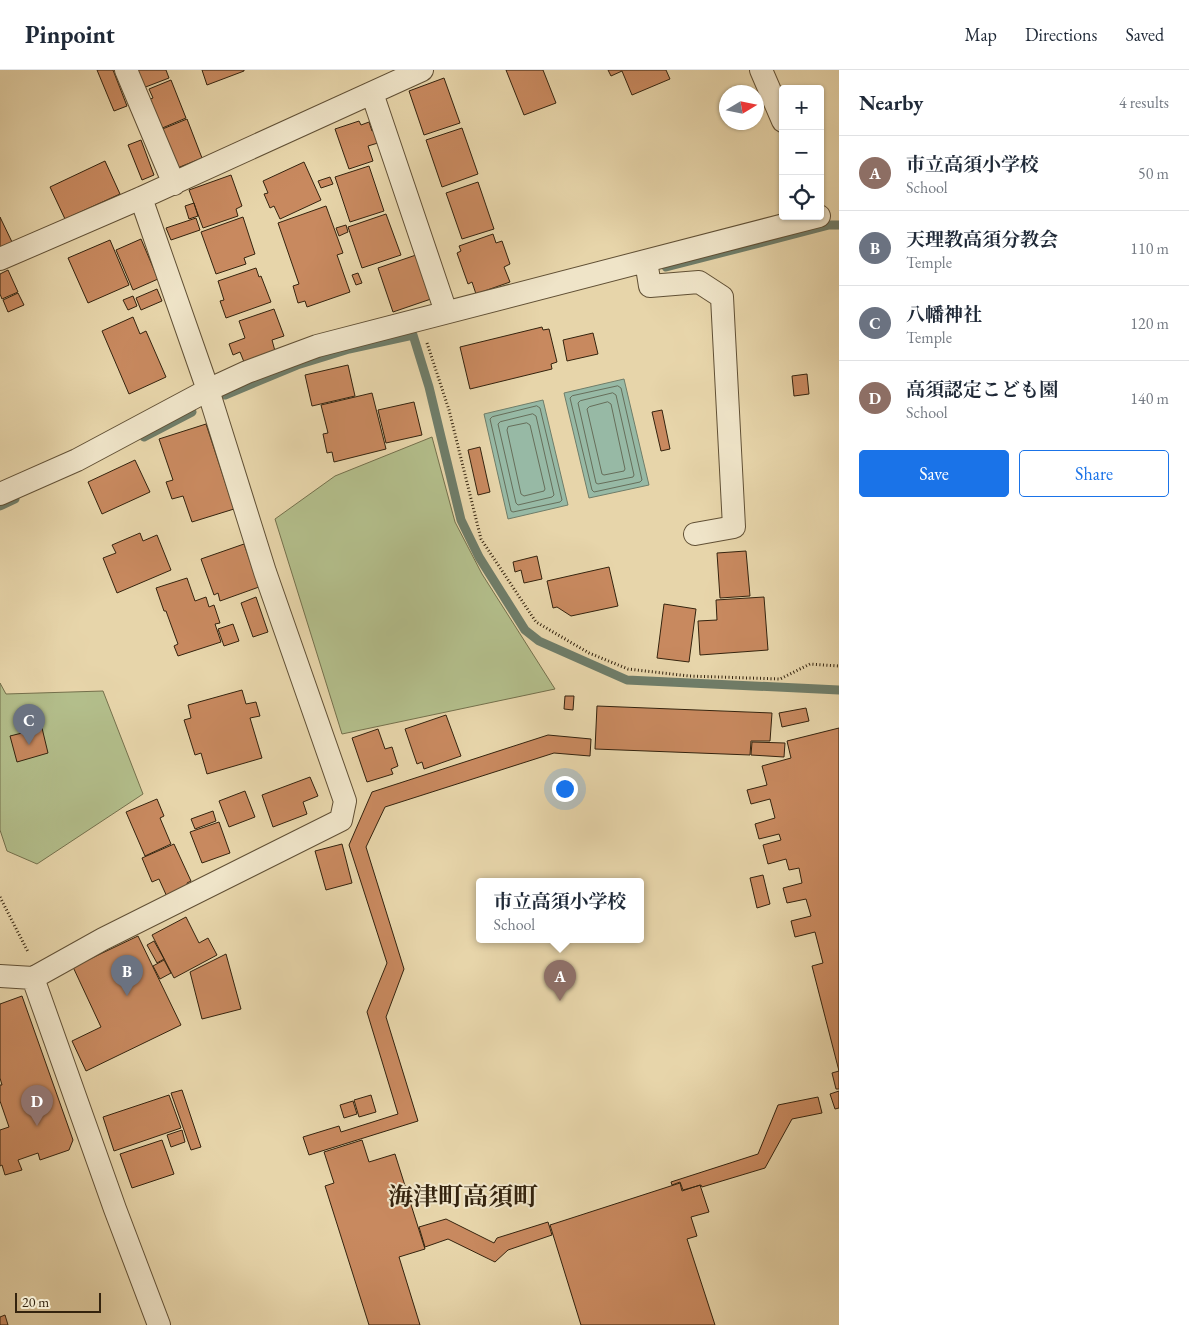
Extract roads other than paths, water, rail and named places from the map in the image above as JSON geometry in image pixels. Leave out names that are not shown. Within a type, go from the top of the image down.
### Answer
[{"type":"street","points":[[126,70],[174,184]]},
{"type":"street","points":[[0,259],[174,184],[422,70]]},
{"type":"street","points":[[761,70],[779,112]]},
{"type":"street","points":[[372,93],[446,312]]},
{"type":"street","points":[[0,976],[36,976],[103,939],[340,820],[345,801],[265,572],[208,390],[141,198]]},
{"type":"street","points":[[0,494],[77,460],[208,390],[247,372],[317,346],[801,220]]},
{"type":"street","points":[[646,261],[650,286],[699,282],[722,297],[734,528],[695,534]]},
{"type":"street","points":[[36,976],[112,1200],[159,1325]]},
{"type":"water","points":[[624,379],[649,485],[589,498],[564,393]]},
{"type":"water","points":[[543,400],[568,505],[508,519],[484,414]]},
{"type":"waterway","points":[[666,267],[829,225],[839,225]]},
{"type":"waterway","points":[[225,395],[297,365],[349,349],[413,335],[429,387],[461,520],[479,557],[525,630],[539,641],[627,680],[839,690]]},
{"type":"waterway","points":[[144,437],[192,412]]},
{"type":"waterway","points":[[0,506],[15,499]]},
{"type":"place","name":"八幡神社","points":[[29,745]]},
{"type":"place","name":"天理教高須分教会","points":[[127,996]]},
{"type":"place","name":"市立高須小学校","points":[[560,1001]]},
{"type":"place","name":"高須認定こども園","points":[[37,1126]]},
{"type":"district","name":"海津町高須町","points":[[463,1196]]}]
